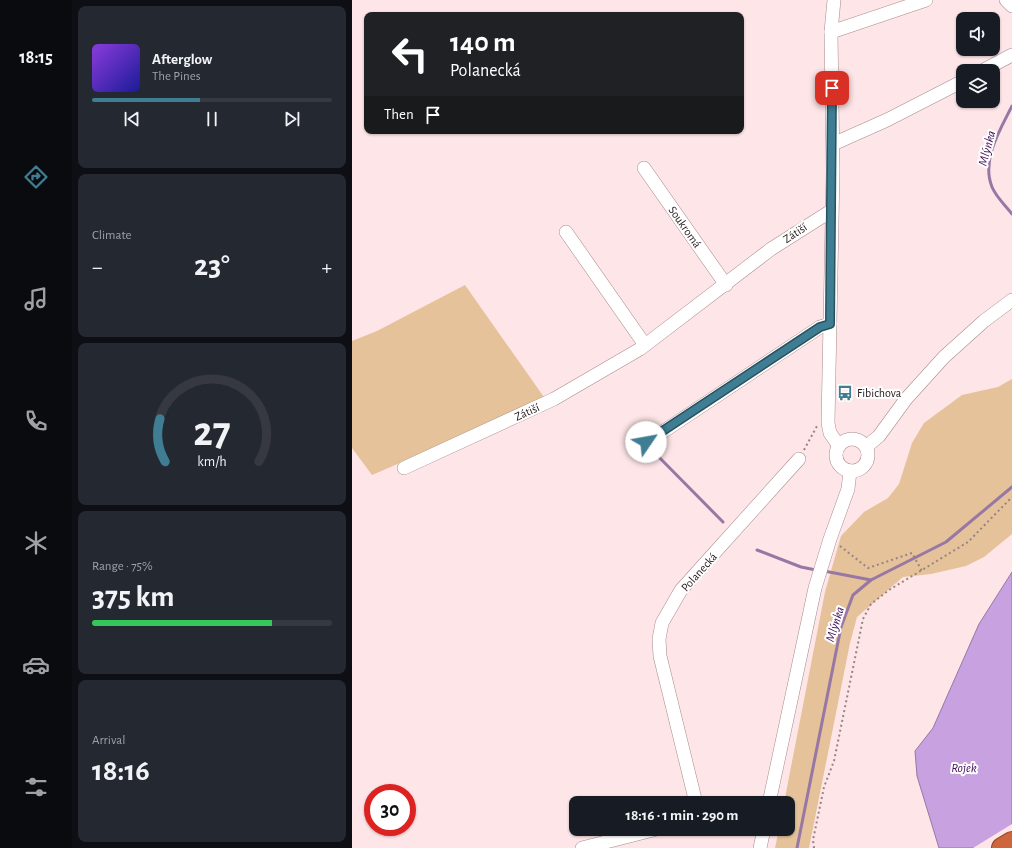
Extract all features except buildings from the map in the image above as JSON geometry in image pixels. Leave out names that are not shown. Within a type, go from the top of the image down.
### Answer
[{"type":"highway","points":[[1002,848],[1012,842]]},
{"type":"street","points":[[831,32],[926,0]]},
{"type":"street","points":[[1006,0],[1012,6]]},
{"type":"street","points":[[832,3],[831,32],[833,144],[828,418],[830,433],[838,446]]},
{"type":"street","points":[[995,64],[1012,55]]},
{"type":"street","points":[[833,144],[887,120],[956,85]]},
{"type":"street","name":"Soukromá","points":[[644,168],[726,285]]},
{"type":"street","name":"Zátiší","points":[[404,468],[554,399],[645,345],[726,285],[771,249],[831,211]]},
{"type":"street","points":[[566,232],[645,345]]},
{"type":"street","points":[[866,448],[879,436],[906,399],[944,357],[984,321],[1012,300]]},
{"type":"street","points":[[646,442],[820,327],[830,324]]},
{"type":"street","points":[[854,439],[861,442],[866,448],[868,454],[865,464],[860,469],[850,471],[843,469],[837,462],[836,455],[838,446],[846,440],[854,439]]},
{"type":"street","name":"Polanecká","points":[[694,796],[660,656],[659,639],[662,623],[681,590],[800,459]]},
{"type":"street","points":[[770,796],[815,588],[830,539],[848,490],[850,471]]},
{"type":"street","points":[[582,848],[629,836]]},
{"type":"street","points":[[760,848],[763,836]]},
{"type":"path","points":[[800,459],[817,426]]},
{"type":"path","points":[[814,848],[813,840],[824,787],[834,761],[863,619],[871,604],[889,590],[968,542],[1012,497]]},
{"type":"path","points":[[830,539],[868,568],[912,553],[922,571]]},
{"type":"shaded area","points":[[465,285],[546,400],[372,475],[352,448],[352,341],[377,331]]},
{"type":"shaded area","points":[[1012,379],[1012,534],[984,557],[966,566],[931,574],[903,577],[857,617],[850,643],[809,848],[775,848],[778,836],[795,836],[795,796],[785,796],[825,592],[841,536],[864,512],[888,498],[899,484],[912,443],[924,423],[962,395],[998,387]]},
{"type":"water","name":"Rojek","points":[[1012,572],[1012,848],[939,848],[917,776],[915,751],[933,728],[979,624]]},
{"type":"pier","points":[[1012,824],[1012,848],[973,848]]},
{"type":"waterway","name":"Mlýnka","points":[[1012,106],[993,145],[989,166],[989,177],[992,187],[1012,214]]},
{"type":"waterway","points":[[649,447],[723,522]]},
{"type":"waterway","name":"Mlýnka","points":[[797,848],[841,627],[853,595],[871,580],[946,542],[1012,487]]},
{"type":"waterway","points":[[757,550],[801,567],[816,570]]},
{"type":"waterway","points":[[824,571],[871,580]]},
{"type":"place","name":"Fibichova","points":[[845,393]]},
{"type":"route","points":[[646,442],[820,327],[830,324],[831,211],[833,171],[832,88]]}]
